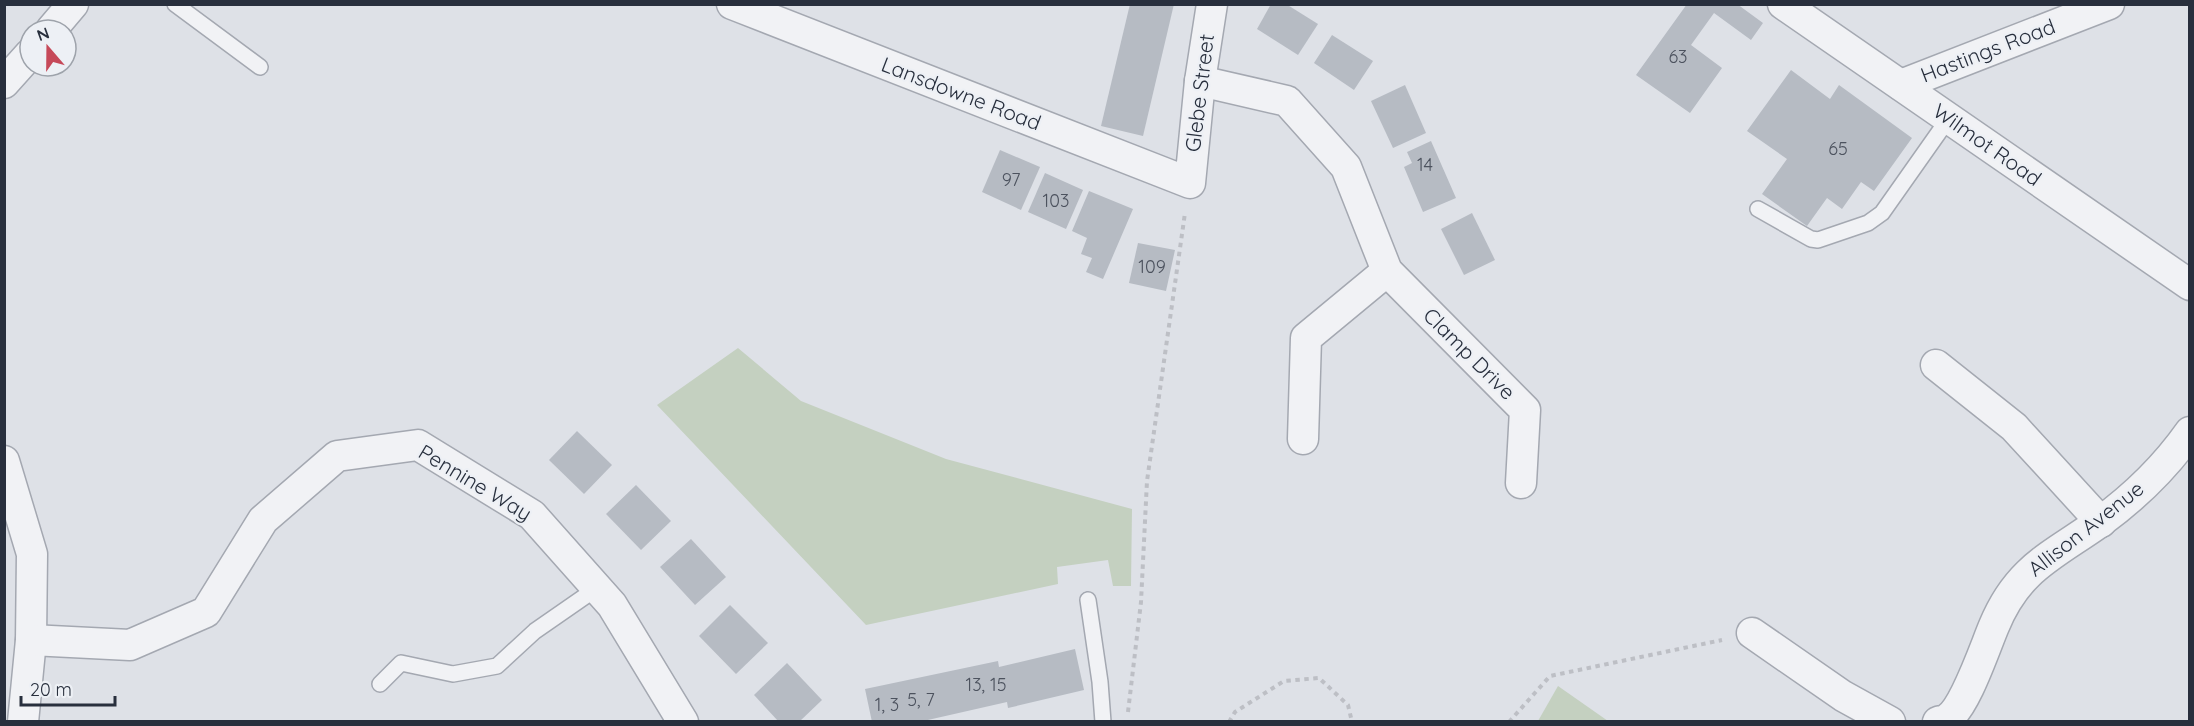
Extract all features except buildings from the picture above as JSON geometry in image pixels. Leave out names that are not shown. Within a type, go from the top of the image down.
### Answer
[{"type":"street","points":[[61,18],[73,4]]},
{"type":"street","name":"Lansdowne Road","points":[[732,4],[1190,183]]},
{"type":"street","name":"Glebe Street","points":[[1190,183],[1200,81],[1212,4]]},
{"type":"street","name":"Wilmot Road","points":[[1783,4],[2190,285]]},
{"type":"street","name":"Hastings Road","points":[[1901,85],[2109,4]]},
{"type":"street","points":[[4,83],[18,67]]},
{"type":"street","name":"Clamp Drive","points":[[1200,81],[1287,101],[1346,167],[1387,272],[1525,410],[1521,483]]},
{"type":"street","points":[[1303,439],[1306,338],[1387,272]]},
{"type":"street","points":[[1936,366],[2014,427],[2101,522]]},
{"type":"street","name":"Allison Avenue","points":[[1938,722],[1947,719],[1965,696],[1999,615],[2014,588],[2035,566],[2101,522],[2150,479],[2178,449],[2190,432]]},
{"type":"street","name":"Pennine Way","points":[[31,639],[130,645],[206,612],[263,520],[337,456],[418,445],[532,515],[612,606],[683,722]]},
{"type":"street","points":[[4,461],[32,554],[31,639],[23,722]]},
{"type":"street","points":[[1752,633],[1843,696],[1890,722]]},
{"type":"lane","points":[[175,4],[260,67]]},
{"type":"lane","points":[[1758,208],[1811,239],[1818,240],[1868,223],[1882,213],[1949,118]]},
{"type":"lane","points":[[380,684],[401,663],[453,674],[497,666],[535,631],[597,588]]},
{"type":"lane","points":[[1088,600],[1100,682],[1103,722]]},
{"type":"path","points":[[1127,722],[1141,602],[1147,481],[1190,183]]},
{"type":"path","points":[[1509,722],[1550,676],[1752,633]]},
{"type":"path","points":[[1228,722],[1235,712],[1284,681],[1319,678],[1348,705],[1352,722]]},
{"type":"green space","points":[[738,348],[801,401],[946,459],[1132,509],[1131,586],[1113,586],[1108,560],[1057,567],[1058,584],[866,625],[657,405]]},
{"type":"green space","points":[[1558,686],[1608,721],[1538,721]]}]
